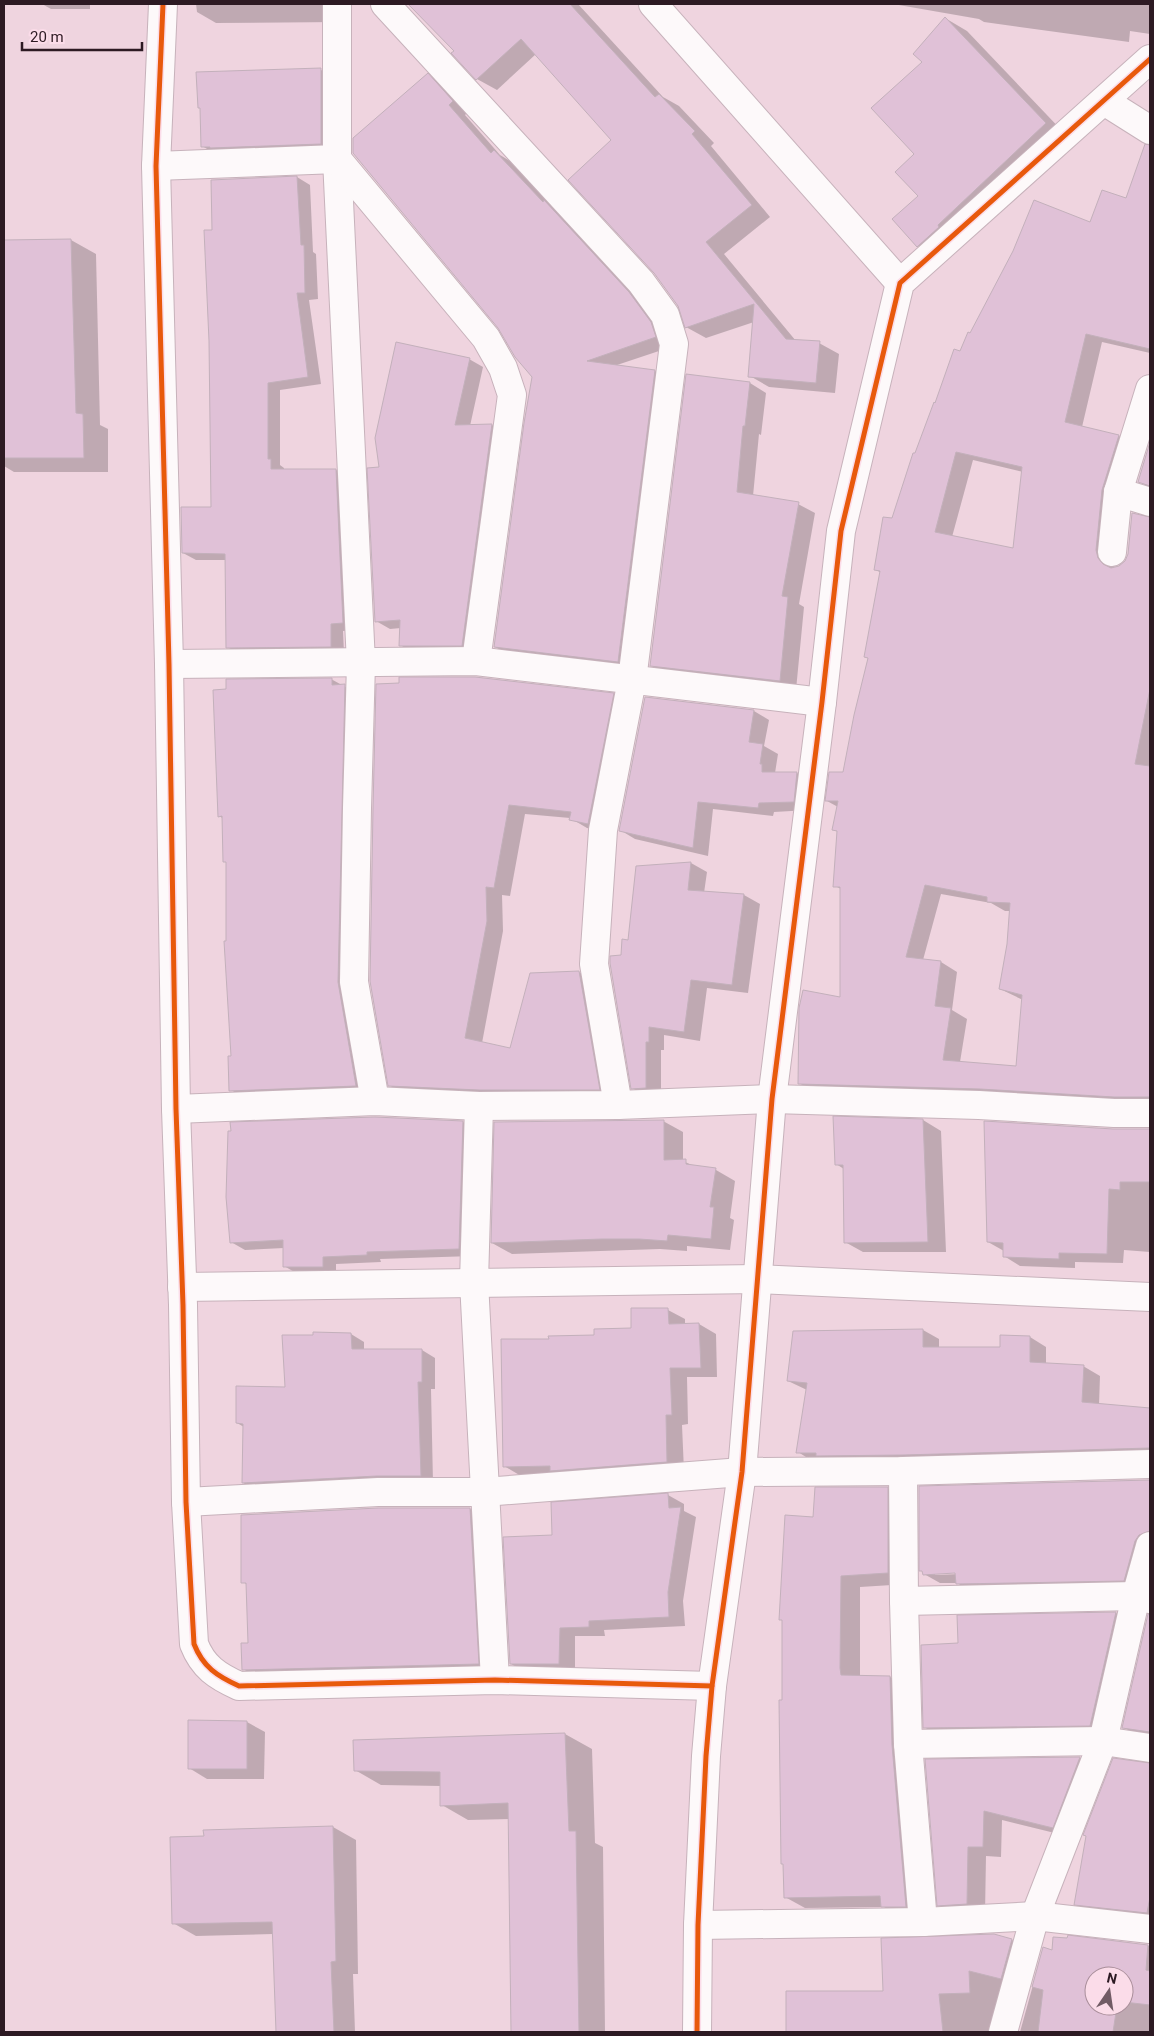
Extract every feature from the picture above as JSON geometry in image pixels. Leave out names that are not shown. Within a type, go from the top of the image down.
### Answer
[{"type":"street","points":[[163,4],[156,166],[169,664],[176,1109],[186,1502],[194,1644],[199,1657],[208,1669],[223,1679],[239,1686],[495,1680],[712,1686]]},
{"type":"street","points":[[338,4],[337,158],[361,663],[356,808],[354,982],[375,1101]]},
{"type":"street","points":[[385,4],[641,282],[665,315],[674,344],[632,680],[603,830],[594,964],[618,1105]]},
{"type":"street","points":[[653,4],[900,283]]},
{"type":"street","points":[[697,2032],[698,1925],[706,1756],[712,1686],[742,1472],[772,1099],[822,702],[841,531],[900,283],[1150,59]]},
{"type":"street","points":[[1104,102],[1150,130]]},
{"type":"street","points":[[156,166],[337,158]]},
{"type":"street","points":[[337,158],[486,338],[503,368],[512,395],[476,661]]},
{"type":"street","points":[[1112,552],[1118,492],[1150,389]]},
{"type":"street","points":[[1118,492],[1150,502]]},
{"type":"street","points":[[169,664],[476,661],[822,702]]},
{"type":"street","points":[[176,1109],[375,1101],[479,1106],[618,1105],[772,1099],[970,1104],[1114,1113],[1150,1113]]},
{"type":"street","points":[[479,1106],[474,1282],[495,1680]]},
{"type":"street","points":[[182,1287],[757,1279],[1150,1297]]},
{"type":"street","points":[[186,1502],[378,1492],[484,1492],[742,1472],[904,1472],[1150,1464]]},
{"type":"street","points":[[904,1472],[904,1601],[908,1744],[923,1922]]},
{"type":"street","points":[[1004,2032],[1035,1916],[1103,1742],[1143,1598],[1150,1546]]},
{"type":"street","points":[[904,1601],[1143,1598]]},
{"type":"street","points":[[908,1744],[1103,1742],[1150,1748]]},
{"type":"street","points":[[698,1925],[923,1922],[1035,1916],[1150,1929]]},
{"type":"building","points":[[408,4],[570,4],[655,97],[659,94],[695,131],[692,134],[752,205],[706,242],[786,339],[820,341],[816,383],[748,377],[754,304],[685,328],[678,306],[654,273],[568,180],[611,140],[521,39],[476,80],[451,53],[454,51]]},
{"type":"building","points":[[945,17],[1046,123],[917,247],[892,219],[918,196],[895,172],[914,154],[871,108],[922,62],[913,54]]},
{"type":"building","points":[[321,68],[321,144],[201,147],[200,108],[198,108],[196,72]]},
{"type":"building","points":[[428,73],[453,101],[449,105],[491,153],[494,150],[543,202],[544,200],[629,292],[651,322],[656,337],[587,361],[655,370],[618,662],[494,647],[524,423],[532,377],[515,357],[498,328],[353,153],[353,138]]},
{"type":"building","points":[[1145,144],[1150,145],[1150,349],[1086,334],[1065,422],[1119,435],[1102,490],[1096,550],[1098,558],[1103,564],[1111,568],[1119,566],[1125,561],[1128,554],[1132,513],[1150,517],[1150,689],[1135,764],[1150,766],[1150,1097],[1114,1097],[980,1089],[798,1084],[799,1008],[803,990],[840,997],[840,887],[833,887],[837,831],[832,830],[838,801],[825,801],[829,772],[843,772],[868,658],[864,657],[880,571],[874,570],[883,517],[892,518],[913,453],[915,453],[935,403],[954,349],[960,351],[968,332],[970,333],[1013,251],[1034,200],[1090,222],[1102,190],[1126,198]],"holes":[[[956,452],[1022,467],[1013,548],[935,532]],[[925,885],[987,897],[987,902],[1010,903],[1007,944],[999,989],[1022,995],[1016,1066],[943,1060],[951,1008],[935,1006],[941,961],[906,957]]]},
{"type":"building","points":[[297,176],[301,245],[304,245],[305,293],[297,293],[308,377],[268,383],[268,459],[271,459],[271,469],[336,469],[343,623],[331,624],[331,647],[226,648],[225,554],[182,553],[181,507],[211,507],[209,341],[204,230],[212,230],[211,180]]},
{"type":"building","points":[[71,239],[76,413],[83,414],[84,458],[4,458],[4,240]]},
{"type":"building","points":[[396,342],[470,358],[455,425],[492,424],[462,646],[399,646],[400,620],[375,622],[367,468],[379,467],[375,438]]},
{"type":"building","points":[[686,374],[750,382],[745,426],[743,426],[737,492],[799,502],[782,596],[788,597],[780,681],[650,666]]},
{"type":"building","points":[[1150,442],[1150,486],[1138,482]]},
{"type":"building","points":[[399,677],[475,677],[614,693],[588,824],[569,820],[571,812],[509,805],[494,888],[486,887],[487,921],[465,1038],[510,1048],[530,973],[579,971],[600,1090],[479,1090],[388,1086],[370,981],[376,684],[399,683]]},
{"type":"building","points":[[332,678],[332,685],[345,684],[338,982],[356,1086],[229,1091],[228,1056],[231,1056],[224,941],[226,941],[226,862],[223,862],[222,816],[218,817],[213,690],[226,689],[226,679]]},
{"type":"building","points":[[645,697],[754,710],[749,742],[763,744],[760,764],[762,764],[762,772],[797,772],[794,802],[759,803],[758,808],[698,802],[693,848],[619,831]]},
{"type":"building","points":[[691,862],[688,890],[744,894],[732,985],[691,980],[684,1032],[649,1027],[649,1042],[646,1042],[646,1088],[631,1089],[610,956],[621,955],[622,939],[628,940],[636,866]]},
{"type":"building","points":[[833,1116],[923,1119],[928,1242],[844,1243],[843,1165],[835,1165]]},
{"type":"building","points":[[375,1117],[463,1121],[459,1249],[367,1252],[367,1255],[323,1257],[323,1267],[283,1267],[283,1240],[230,1243],[226,1197],[228,1131],[231,1131],[230,1122]]},
{"type":"building","points":[[664,1120],[664,1160],[686,1159],[686,1164],[716,1168],[710,1207],[714,1207],[711,1239],[668,1235],[667,1241],[602,1239],[491,1243],[494,1122]]},
{"type":"building","points":[[984,1121],[1113,1129],[1150,1129],[1150,1182],[1120,1182],[1120,1190],[1109,1189],[1107,1254],[1059,1253],[1059,1259],[1003,1257],[1003,1243],[987,1242]]},
{"type":"building","points":[[631,1308],[668,1308],[669,1324],[699,1323],[701,1368],[670,1368],[672,1415],[666,1415],[667,1462],[550,1471],[550,1466],[503,1467],[501,1339],[549,1339],[548,1336],[594,1335],[594,1329],[631,1328]]},
{"type":"building","points":[[923,1329],[923,1347],[1000,1347],[1000,1335],[1030,1336],[1030,1362],[1084,1365],[1082,1402],[1150,1408],[1150,1448],[903,1455],[816,1456],[816,1453],[796,1453],[807,1383],[787,1381],[793,1331]]},
{"type":"building","points":[[313,1332],[351,1333],[352,1349],[422,1349],[422,1382],[418,1382],[421,1476],[377,1476],[242,1483],[243,1424],[236,1423],[236,1386],[285,1387],[282,1335],[313,1335]]},
{"type":"building","points":[[1150,1480],[1150,1531],[1139,1535],[1135,1541],[1124,1581],[956,1584],[955,1573],[923,1575],[922,1571],[919,1571],[919,1486]]},
{"type":"building","points":[[815,1487],[888,1487],[888,1573],[841,1576],[840,1668],[841,1675],[890,1676],[892,1745],[906,1907],[881,1907],[880,1896],[784,1898],[783,1864],[781,1864],[779,1700],[782,1700],[782,1620],[779,1620],[785,1515],[813,1517]]},
{"type":"building","points":[[668,1493],[669,1508],[681,1507],[668,1592],[669,1617],[589,1621],[589,1627],[560,1628],[559,1664],[510,1664],[503,1537],[552,1535],[551,1502]]},
{"type":"building","points":[[378,1508],[470,1508],[479,1664],[242,1670],[241,1643],[248,1643],[246,1583],[241,1583],[241,1515]]},
{"type":"building","points":[[1116,1612],[1090,1726],[923,1728],[921,1645],[958,1643],[957,1615]]},
{"type":"building","points":[[1148,1614],[1150,1614],[1150,1732],[1122,1728]]},
{"type":"building","points":[[188,1720],[247,1721],[247,1769],[188,1769]]},
{"type":"building","points":[[565,1733],[569,1831],[576,1831],[579,2032],[511,2032],[508,1803],[440,1806],[440,1772],[354,1771],[353,1740]]},
{"type":"building","points":[[1080,1757],[1053,1828],[984,1811],[983,1847],[968,1847],[967,1904],[937,1906],[925,1759]]},
{"type":"building","points":[[1113,1758],[1150,1763],[1150,1897],[1147,1913],[1074,1905],[1086,1836],[1083,1835]]},
{"type":"building","points":[[333,1826],[336,1961],[331,1962],[334,2032],[276,2032],[272,1922],[172,1924],[170,1837],[204,1836],[203,1830]]},
{"type":"building","points":[[994,1934],[1012,1939],[1001,1979],[969,1971],[970,1993],[939,1994],[943,2032],[786,2032],[786,1991],[883,1991],[881,1938]]},
{"type":"building","points":[[1068,1935],[1148,1945],[1146,1970],[1150,1971],[1150,2005],[1134,2003],[1134,1966],[1084,1966],[1084,2016],[1115,2016],[1113,2032],[1038,2032],[1043,1990],[1032,1987],[1043,1947],[1052,1950],[1053,1937],[1067,1938]]},
{"type":"cycle path","points":[[163,4],[156,166],[169,664],[176,1109],[183,1305],[186,1502],[194,1644],[206,1665],[239,1686],[495,1680],[712,1686]]},
{"type":"cycle path","points":[[697,2032],[698,1925],[706,1756],[712,1686],[742,1472],[772,1099],[822,702],[841,531],[900,283],[1150,59]]}]
